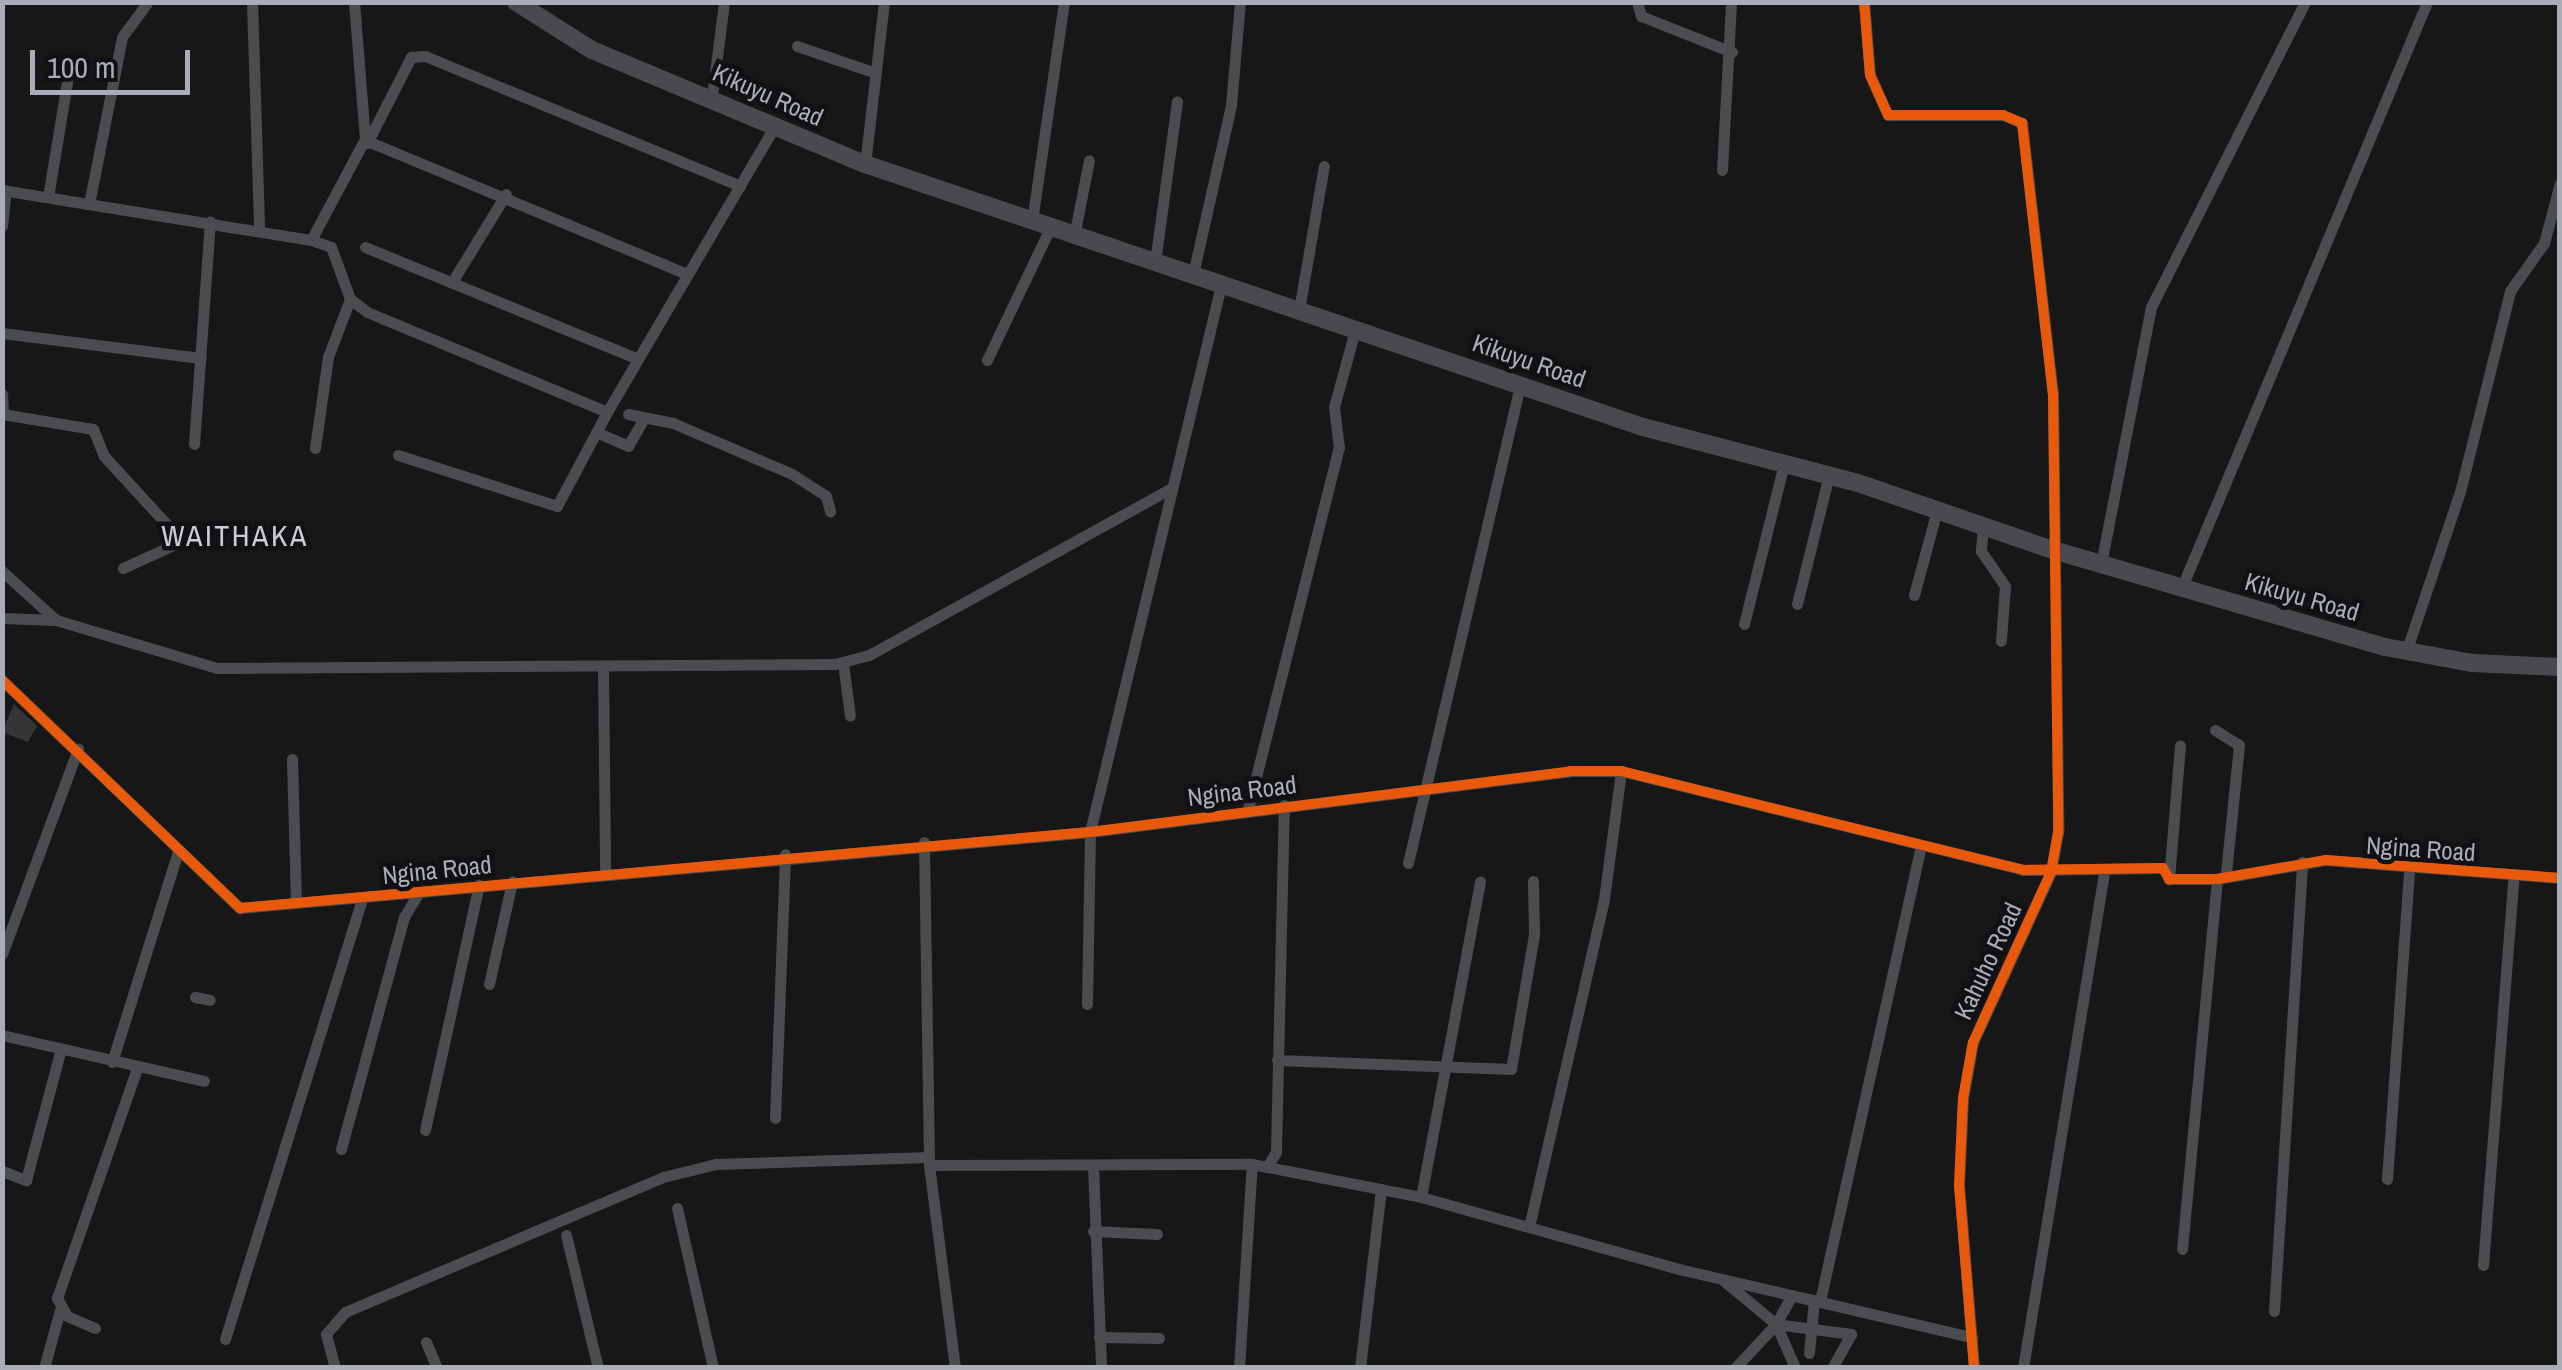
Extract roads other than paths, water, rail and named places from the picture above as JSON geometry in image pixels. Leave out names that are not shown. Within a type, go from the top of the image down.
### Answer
[{"type":"main road","name":"Kikuyu Road","points":[[516,2],[592,50],[712,96],[865,164],[1354,330],[1520,384],[1829,475],[2180,589],[2406,652],[2560,667]]},
{"type":"street","points":[[252,2],[259,232]]},
{"type":"street","points":[[354,2],[366,142]]},
{"type":"street","points":[[712,96],[724,2]]},
{"type":"street","points":[[865,164],[884,2]]},
{"type":"street","points":[[986,360],[1040,225],[1064,2]]},
{"type":"street","points":[[1194,274],[1231,104],[1240,2]]},
{"type":"street","points":[[1636,2],[1641,16],[1732,52]]},
{"type":"street","points":[[1722,170],[1732,52],[1730,2]]},
{"type":"street","name":"Kahuho Road","points":[[1864,2],[1870,75],[1888,115],[2002,115],[2022,123],[2053,392],[2058,811],[2051,872],[1990,998],[1966,1080],[1960,1185],[1974,1368]]},
{"type":"street","points":[[2101,564],[2151,307],[2305,2]]},
{"type":"street","points":[[2180,589],[2428,2]]},
{"type":"street","points":[[89,204],[122,37],[147,4]]},
{"type":"street","points":[[797,46],[876,73]]},
{"type":"street","points":[[311,240],[411,57],[425,56],[740,186]]},
{"type":"street","points":[[48,197],[67,82]]},
{"type":"street","points":[[1154,262],[1177,102]]},
{"type":"street","points":[[398,455],[557,506],[607,412],[775,126]]},
{"type":"street","points":[[366,142],[506,194],[688,274]]},
{"type":"street","points":[[1074,236],[1089,160]]},
{"type":"street","points":[[1299,310],[1324,166]]},
{"type":"street","points":[[2406,652],[2450,528],[2510,292],[2544,243],[2560,183]]},
{"type":"street","points":[[2,226],[4,190],[210,222],[311,240],[331,248],[350,299],[328,358],[315,448]]},
{"type":"street","points":[[452,282],[506,194]]},
{"type":"street","points":[[194,444],[210,222]]},
{"type":"street","points":[[365,246],[638,359]]},
{"type":"street","points":[[1088,1004],[1090,832],[1221,286]]},
{"type":"street","points":[[350,299],[607,412]]},
{"type":"street","points":[[1248,809],[1339,448],[1334,407],[1354,330]]},
{"type":"street","points":[[2,334],[200,358]]},
{"type":"street","points":[[1408,863],[1420,789],[1520,384]]},
{"type":"street","points":[[2,394],[3,414],[93,429],[104,456],[182,542],[123,568]]},
{"type":"street","points":[[628,414],[672,423],[792,474],[826,496],[830,511]]},
{"type":"street","points":[[598,433],[631,446],[643,420]]},
{"type":"street","points":[[1744,624],[1784,463]]},
{"type":"street","points":[[1796,604],[1829,475]]},
{"type":"street","points":[[2,618],[56,620],[217,668],[843,663],[1172,488]]},
{"type":"street","points":[[1914,595],[1937,510]]},
{"type":"street","points":[[1983,526],[1980,551],[2004,586],[2000,641]]},
{"type":"street","points":[[2,571],[56,620]]},
{"type":"street","points":[[843,663],[850,716]]},
{"type":"street","points":[[603,667],[605,872]]},
{"type":"street","name":"Ngina Road","points":[[2,680],[78,749],[177,855],[232,906],[362,898],[924,842],[1090,832],[1248,809],[1620,770],[1921,846],[2051,872],[2104,874],[2163,868],[2169,879],[2221,877],[2302,862],[2560,878]]},
{"type":"street","points":[[2182,1249],[2238,746],[2215,730]]},
{"type":"street","points":[[2169,879],[2180,745]]},
{"type":"street","points":[[2,954],[78,749]]},
{"type":"street","points":[[292,758],[296,900]]},
{"type":"street","points":[[1529,1228],[1604,899],[1620,770]]},
{"type":"street","points":[[1267,1166],[1276,1152],[1284,805]]},
{"type":"street","points":[[924,842],[929,1161],[955,1368]]},
{"type":"street","points":[[1809,1368],[1816,1301],[1921,846]]},
{"type":"street","points":[[775,1118],[786,854]]},
{"type":"street","points":[[112,1062],[177,855]]},
{"type":"street","points":[[2274,1311],[2302,862]]},
{"type":"street","points":[[2387,1179],[2409,871]]},
{"type":"street","points":[[2023,1368],[2104,874]]},
{"type":"street","points":[[2483,1265],[2514,875]]},
{"type":"street","points":[[1420,1197],[1480,881]]},
{"type":"street","points":[[1277,1060],[1511,1069],[1534,934],[1533,881]]},
{"type":"street","points":[[490,984],[512,882]]},
{"type":"street","points":[[425,1130],[479,886]]},
{"type":"street","points":[[341,1149],[404,916],[419,892]]},
{"type":"street","points":[[225,1339],[362,898]]},
{"type":"street","points":[[195,997],[210,1000]]},
{"type":"street","points":[[2,1035],[60,1052],[204,1081]]},
{"type":"street","points":[[2,1170],[26,1180],[60,1052]]},
{"type":"street","points":[[44,1368],[60,1310],[57,1298],[137,1068]]},
{"type":"street","points":[[336,1368],[326,1334],[346,1312],[663,1177],[716,1164],[929,1161],[1267,1166],[1420,1197],[1721,1278],[1972,1337]]},
{"type":"street","points":[[1239,1368],[1252,1164]]},
{"type":"street","points":[[1093,1165],[1101,1368]]},
{"type":"street","points":[[1360,1368],[1381,1189]]},
{"type":"street","points":[[677,1208],[713,1368]]},
{"type":"street","points":[[1093,1231],[1156,1234]]},
{"type":"street","points":[[566,1235],[598,1368]]},
{"type":"street","points":[[1721,1278],[1776,1324],[1795,1368]]},
{"type":"street","points":[[1735,1368],[1776,1324],[1792,1295]]},
{"type":"street","points":[[60,1310],[95,1328]]},
{"type":"street","points":[[1776,1324],[1851,1334],[1832,1368]]},
{"type":"street","points":[[1099,1337],[1159,1338]]},
{"type":"street","points":[[426,1342],[437,1368]]},
{"type":"street","points":[[1790,1352],[1809,1353]]},
{"type":"district","name":"WAITHAKA","points":[[235,535]]}]
